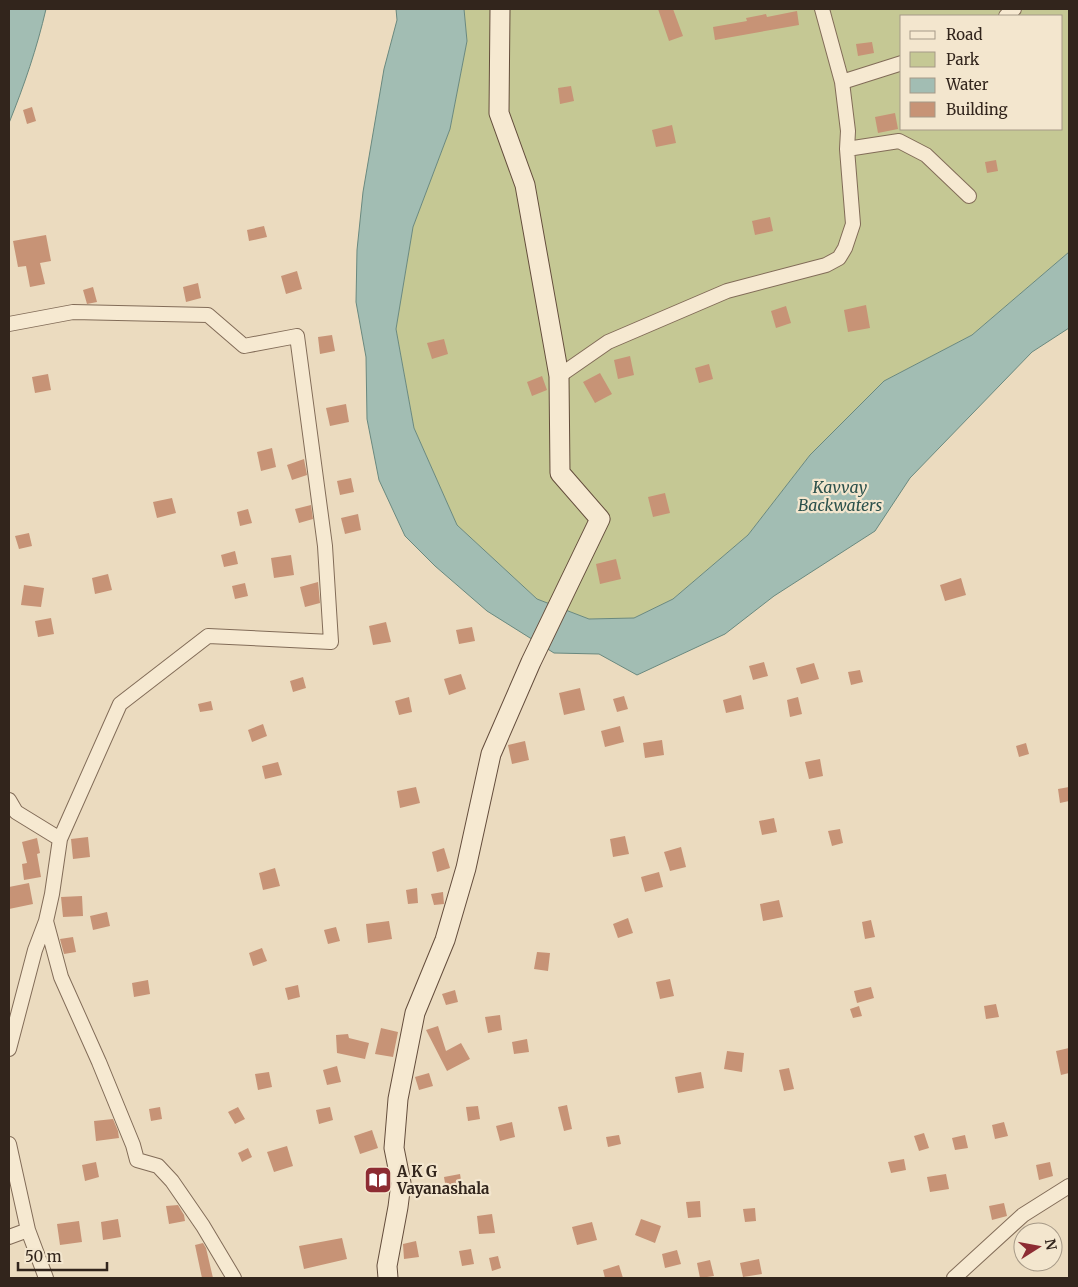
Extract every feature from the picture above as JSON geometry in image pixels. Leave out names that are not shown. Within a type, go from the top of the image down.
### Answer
[{"type":"street","points":[[388,1278],[388,1266],[401,1183],[394,1148],[398,1099],[416,1012],[445,940],[466,868],[491,754],[531,662],[600,518],[560,474],[559,376],[525,185],[500,113],[500,9]]},
{"type":"street","points":[[559,376],[608,342],[719,294],[826,265],[839,258],[845,248],[853,224],[847,150],[848,131],[842,82],[822,9]]},
{"type":"street","points":[[842,82],[900,64]]},
{"type":"street","points":[[847,150],[899,142],[926,155],[969,196]]},
{"type":"street","points":[[9,324],[73,312],[208,315],[244,346],[296,336],[325,546],[331,642],[208,636],[120,704],[60,839],[46,921],[35,950],[9,1050]]},
{"type":"street","points":[[9,800],[16,812],[60,839]]},
{"type":"street","points":[[46,921],[61,977],[133,1145],[137,1160],[158,1166],[172,1181],[203,1226],[234,1278]]},
{"type":"street","points":[[9,1144],[28,1230],[46,1278]]},
{"type":"street","points":[[954,1278],[1023,1215],[1069,1186]]},
{"type":"street","points":[[9,1237],[28,1230]]},
{"type":"green space","points":[[464,9],[1069,9],[1069,252],[972,335],[884,381],[810,455],[748,535],[673,599],[634,618],[589,619],[537,599],[457,525],[414,428],[396,329],[413,227],[450,129],[467,41]]},
{"type":"water","points":[[9,9],[46,9],[30,67],[9,123]]},
{"type":"water","name":"Kavvay Backwaters","points":[[396,9],[464,9],[467,41],[450,129],[413,227],[396,329],[414,428],[457,525],[537,599],[589,619],[634,618],[673,599],[748,535],[810,455],[884,381],[972,335],[1069,252],[1069,328],[1032,352],[910,478],[875,531],[774,596],[725,634],[637,675],[599,654],[554,653],[487,611],[435,566],[405,536],[379,480],[367,419],[366,357],[356,302],[357,250],[363,192],[384,69],[397,20]]},
{"type":"building","points":[[658,9],[673,9],[683,36],[669,41]]},
{"type":"building","points":[[797,11],[799,25],[715,40],[713,27],[747,21],[746,18],[766,14],[767,17]]},
{"type":"building","points":[[872,42],[874,53],[858,56],[856,44]]},
{"type":"building","points":[[571,86],[574,101],[560,104],[558,88]]},
{"type":"building","points":[[32,107],[36,121],[27,124],[23,110]]},
{"type":"building","points":[[895,113],[898,129],[878,133],[875,117]]},
{"type":"building","points":[[672,125],[676,143],[656,147],[652,130]]},
{"type":"building","points":[[996,160],[998,171],[987,173],[985,162]]},
{"type":"building","points":[[770,217],[773,231],[755,235],[752,221]]},
{"type":"building","points":[[264,226],[267,237],[249,241],[247,230]]},
{"type":"building","points":[[46,235],[51,261],[40,263],[45,284],[30,287],[26,266],[18,267],[13,241]]},
{"type":"building","points":[[297,271],[302,289],[286,294],[281,276]]},
{"type":"building","points":[[198,283],[201,298],[186,302],[183,287]]},
{"type":"building","points":[[93,287],[97,302],[87,304],[83,290]]},
{"type":"building","points":[[866,305],[870,328],[848,332],[844,310]]},
{"type":"building","points":[[786,306],[791,323],[776,328],[771,311]]},
{"type":"building","points":[[332,335],[335,351],[320,354],[318,337]]},
{"type":"building","points":[[444,339],[448,354],[432,359],[427,343]]},
{"type":"building","points":[[630,356],[634,375],[618,379],[614,360]]},
{"type":"building","points":[[709,364],[713,379],[699,383],[695,368]]},
{"type":"building","points":[[600,373],[612,394],[595,403],[583,382]]},
{"type":"building","points":[[48,374],[51,390],[35,393],[32,377]]},
{"type":"building","points":[[542,376],[547,390],[532,396],[527,382]]},
{"type":"building","points":[[346,404],[349,422],[330,426],[326,408]]},
{"type":"building","points":[[272,448],[276,467],[261,471],[257,452]]},
{"type":"building","points":[[304,459],[307,475],[292,480],[287,465]]},
{"type":"building","points":[[351,478],[354,492],[340,495],[337,481]]},
{"type":"building","points":[[665,493],[670,513],[653,517],[648,497]]},
{"type":"building","points":[[172,498],[176,513],[157,518],[153,502]]},
{"type":"building","points":[[311,505],[313,519],[299,523],[295,509]]},
{"type":"building","points":[[248,509],[252,523],[240,526],[237,512]]},
{"type":"building","points":[[358,514],[361,530],[345,534],[341,518]]},
{"type":"building","points":[[29,533],[32,546],[19,549],[15,536]]},
{"type":"building","points":[[235,551],[238,564],[224,567],[221,555]]},
{"type":"building","points":[[291,555],[294,575],[274,578],[271,558]]},
{"type":"building","points":[[616,559],[621,579],[600,584],[596,564]]},
{"type":"building","points":[[108,574],[112,590],[95,594],[92,578]]},
{"type":"building","points":[[961,578],[966,595],[945,601],[940,585]]},
{"type":"building","points":[[318,582],[320,603],[305,607],[300,587]]},
{"type":"building","points":[[245,583],[248,596],[235,599],[232,586]]},
{"type":"building","points":[[24,585],[44,588],[41,607],[21,605]]},
{"type":"building","points":[[51,618],[54,634],[38,637],[35,621]]},
{"type":"building","points":[[386,622],[391,642],[373,645],[369,626]]},
{"type":"building","points":[[472,627],[475,641],[459,644],[456,630]]},
{"type":"building","points":[[764,662],[768,676],[753,680],[749,666]]},
{"type":"building","points":[[814,663],[819,679],[801,684],[796,668]]},
{"type":"building","points":[[860,670],[863,682],[851,685],[848,672]]},
{"type":"building","points":[[461,674],[466,689],[449,695],[444,679]]},
{"type":"building","points":[[303,677],[306,688],[293,692],[290,681]]},
{"type":"building","points":[[580,688],[585,710],[564,715],[559,693]]},
{"type":"building","points":[[741,695],[744,709],[726,713],[723,700]]},
{"type":"building","points":[[624,696],[628,709],[617,712],[613,699]]},
{"type":"building","points":[[409,697],[412,712],[399,715],[395,701]]},
{"type":"building","points":[[798,697],[802,714],[790,717],[787,700]]},
{"type":"building","points":[[211,701],[213,710],[200,712],[198,704]]},
{"type":"building","points":[[263,724],[267,736],[252,742],[248,730]]},
{"type":"building","points":[[620,726],[624,742],[605,747],[601,731]]},
{"type":"building","points":[[662,740],[664,755],[645,758],[643,743]]},
{"type":"building","points":[[525,741],[529,760],[512,764],[508,745]]},
{"type":"building","points":[[1026,743],[1029,754],[1019,757],[1016,746]]},
{"type":"building","points":[[820,759],[823,776],[809,779],[805,762]]},
{"type":"building","points":[[278,762],[282,775],[265,779],[262,766]]},
{"type":"building","points":[[416,787],[420,803],[400,808],[397,791]]},
{"type":"building","points":[[1069,787],[1069,801],[1060,803],[1058,789]]},
{"type":"building","points":[[774,818],[777,832],[762,835],[759,821]]},
{"type":"building","points":[[840,829],[843,843],[832,846],[828,831]]},
{"type":"building","points":[[625,836],[629,854],[613,857],[610,839]]},
{"type":"building","points":[[88,837],[90,857],[73,859],[71,839]]},
{"type":"building","points":[[37,838],[40,853],[37,854],[41,877],[24,880],[22,864],[27,863],[22,842]]},
{"type":"building","points":[[681,847],[686,867],[670,871],[664,852]]},
{"type":"building","points":[[444,848],[450,868],[437,872],[432,852]]},
{"type":"building","points":[[275,868],[280,886],[263,890],[259,873]]},
{"type":"building","points":[[659,872],[663,887],[645,892],[641,877]]},
{"type":"building","points":[[29,883],[33,904],[9,909],[9,887]]},
{"type":"building","points":[[417,888],[418,903],[408,904],[406,890]]},
{"type":"building","points":[[443,892],[444,904],[434,905],[431,894]]},
{"type":"building","points":[[82,896],[83,916],[63,917],[61,897]]},
{"type":"building","points":[[779,900],[783,917],[763,921],[760,904]]},
{"type":"building","points":[[107,912],[110,926],[93,930],[90,916]]},
{"type":"building","points":[[628,918],[633,933],[618,938],[613,924]]},
{"type":"building","points":[[871,920],[875,937],[865,939],[862,922]]},
{"type":"building","points":[[389,921],[392,939],[368,943],[366,924]]},
{"type":"building","points":[[336,927],[340,941],[328,944],[324,930]]},
{"type":"building","points":[[73,937],[76,952],[64,954],[60,939]]},
{"type":"building","points":[[262,948],[267,961],[253,966],[249,953]]},
{"type":"building","points":[[537,952],[550,953],[548,971],[534,969]]},
{"type":"building","points":[[670,979],[674,996],[660,999],[656,982]]},
{"type":"building","points":[[148,980],[150,994],[134,997],[132,983]]},
{"type":"building","points":[[298,985],[300,997],[288,1000],[285,988]]},
{"type":"building","points":[[871,987],[874,998],[857,1003],[854,991]]},
{"type":"building","points":[[455,990],[458,1002],[446,1005],[442,994]]},
{"type":"building","points":[[996,1004],[999,1017],[986,1019],[984,1006]]},
{"type":"building","points":[[859,1006],[862,1016],[853,1018],[850,1009]]},
{"type":"building","points":[[500,1015],[502,1030],[488,1033],[485,1017]]},
{"type":"building","points":[[438,1026],[446,1051],[461,1043],[470,1059],[447,1071],[426,1030]]},
{"type":"building","points":[[381,1028],[398,1032],[393,1057],[375,1054]]},
{"type":"building","points":[[348,1034],[349,1038],[369,1043],[365,1059],[337,1053],[336,1035]]},
{"type":"building","points":[[527,1039],[529,1052],[514,1054],[512,1042]]},
{"type":"building","points":[[1069,1048],[1069,1073],[1061,1075],[1056,1051]]},
{"type":"building","points":[[727,1051],[744,1053],[742,1072],[724,1069]]},
{"type":"building","points":[[337,1066],[341,1082],[327,1085],[323,1070]]},
{"type":"building","points":[[789,1068],[794,1089],[784,1091],[779,1070]]},
{"type":"building","points":[[269,1072],[272,1087],[258,1090],[255,1074]]},
{"type":"building","points":[[701,1072],[704,1088],[678,1093],[675,1077]]},
{"type":"building","points":[[429,1073],[433,1086],[419,1090],[415,1077]]},
{"type":"building","points":[[567,1105],[572,1129],[564,1131],[558,1107]]},
{"type":"building","points":[[478,1106],[480,1119],[468,1121],[466,1107]]},
{"type":"building","points":[[160,1107],[162,1119],[151,1121],[149,1109]]},
{"type":"building","points":[[238,1107],[245,1119],[235,1124],[228,1112]]},
{"type":"building","points":[[330,1107],[333,1120],[319,1124],[316,1110]]},
{"type":"building","points":[[113,1119],[119,1138],[96,1141],[94,1121]]},
{"type":"building","points":[[512,1122],[515,1137],[500,1141],[496,1126]]},
{"type":"building","points":[[1004,1122],[1008,1136],[995,1139],[992,1125]]},
{"type":"building","points":[[372,1130],[378,1148],[360,1154],[354,1136]]},
{"type":"building","points":[[924,1133],[929,1148],[919,1151],[914,1136]]},
{"type":"building","points":[[619,1135],[621,1144],[608,1147],[606,1137]]},
{"type":"building","points":[[965,1135],[968,1148],[955,1150],[952,1138]]},
{"type":"building","points":[[287,1146],[293,1166],[274,1172],[267,1152]]},
{"type":"building","points":[[248,1148],[252,1157],[242,1162],[238,1153]]},
{"type":"building","points":[[904,1159],[906,1170],[891,1173],[888,1162]]},
{"type":"building","points":[[96,1162],[99,1177],[85,1181],[82,1165]]},
{"type":"building","points":[[1050,1162],[1053,1176],[1039,1180],[1036,1165]]},
{"type":"building","name":"A K G Vayanashala","points":[[383,1167],[388,1190],[373,1193],[368,1171]]},
{"type":"building","points":[[460,1174],[463,1192],[447,1195],[444,1177]]},
{"type":"building","points":[[946,1174],[949,1189],[930,1192],[927,1177]]},
{"type":"building","points":[[700,1201],[701,1217],[688,1218],[686,1202]]},
{"type":"building","points":[[1004,1203],[1007,1216],[992,1220],[989,1206]]},
{"type":"building","points":[[178,1205],[185,1221],[169,1224],[166,1206]]},
{"type":"building","points":[[755,1208],[756,1221],[745,1222],[743,1209]]},
{"type":"building","points":[[492,1214],[495,1233],[479,1234],[477,1216]]},
{"type":"building","points":[[118,1219],[121,1237],[103,1240],[101,1222]]},
{"type":"building","points":[[641,1219],[661,1226],[655,1243],[635,1235]]},
{"type":"building","points":[[79,1221],[82,1242],[60,1245],[57,1224]]},
{"type":"building","points":[[592,1222],[597,1240],[577,1245],[572,1227]]},
{"type":"building","points":[[342,1238],[347,1259],[304,1269],[299,1246]]},
{"type":"building","points":[[416,1241],[419,1257],[404,1259],[403,1244]]},
{"type":"building","points":[[203,1243],[206,1248],[213,1278],[202,1278],[195,1245]]},
{"type":"building","points":[[471,1249],[474,1264],[462,1266],[459,1251]]},
{"type":"building","points":[[677,1250],[681,1264],[665,1268],[662,1254]]},
{"type":"building","points":[[498,1256],[501,1268],[492,1271],[489,1258]]},
{"type":"building","points":[[759,1259],[762,1274],[743,1277],[740,1263]]},
{"type":"building","points":[[710,1260],[714,1276],[700,1278],[697,1263]]},
{"type":"building","points":[[619,1265],[623,1278],[605,1278],[603,1270]]},
{"type":"place","name":"A K G Vayanashala","points":[[378,1180]]}]
